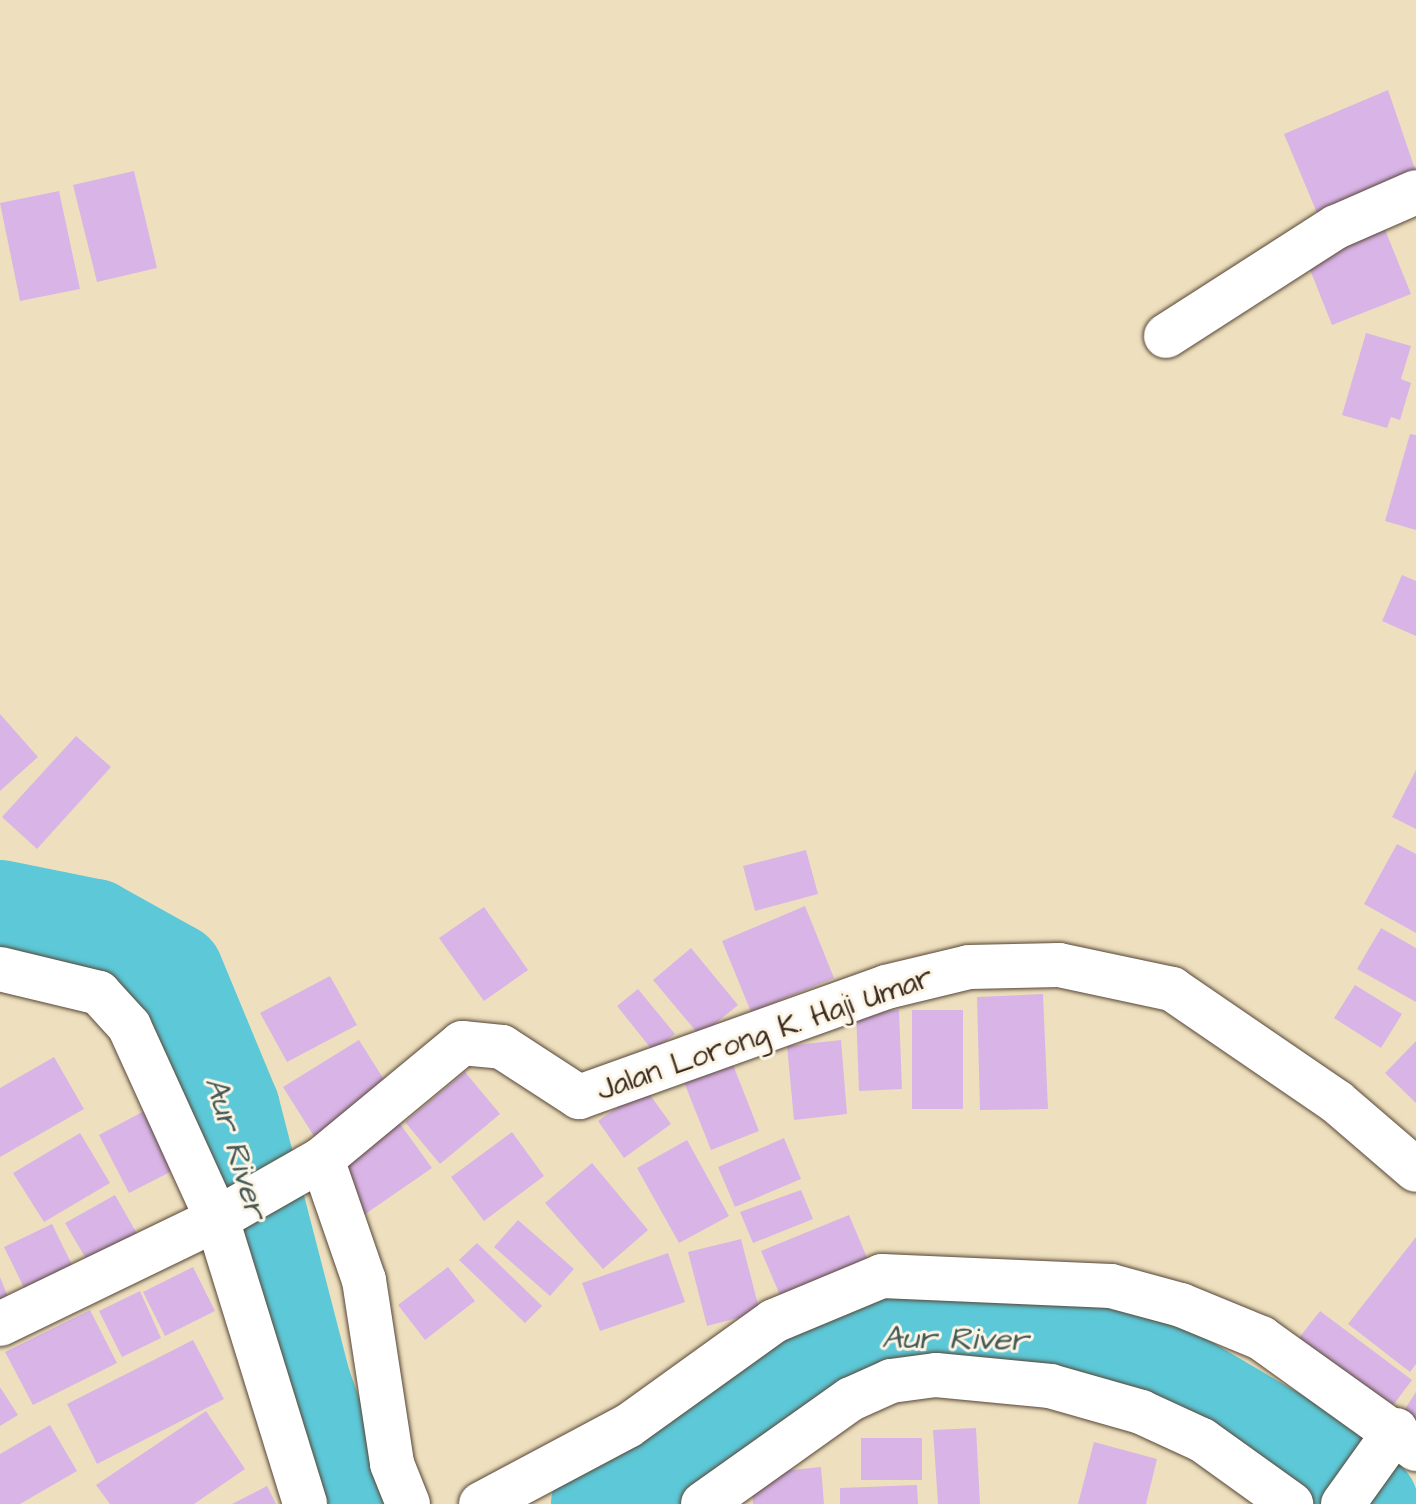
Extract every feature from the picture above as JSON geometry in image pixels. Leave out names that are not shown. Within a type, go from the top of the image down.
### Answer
[{"type":"street","points":[[1166,336],[1336,227],[1416,192]]},
{"type":"street","name":"Jalan Lorong K. Haji Umar","points":[[312,1164],[462,1043],[485,1042],[579,1097],[886,987],[969,967],[1059,965],[1172,989],[1337,1102],[1416,1170]]},
{"type":"street","points":[[0,969],[99,993],[129,1026],[221,1217],[305,1504]]},
{"type":"street","points":[[0,1324],[221,1217],[312,1164],[364,1280],[392,1464],[408,1504]]},
{"type":"street","points":[[481,1504],[628,1426],[774,1321],[882,1276],[1111,1286],[1181,1305],[1261,1338],[1400,1440],[1344,1503]]},
{"type":"street","points":[[703,1504],[851,1399],[891,1381],[936,1375],[1050,1386],[1141,1412],[1202,1440],[1291,1504]]},
{"type":"building","points":[[1388,90],[1416,172],[1317,213],[1284,134]]},
{"type":"building","points":[[134,171],[157,268],[97,282],[73,185]]},
{"type":"building","points":[[59,191],[80,289],[20,301],[0,203]]},
{"type":"building","points":[[1384,227],[1411,294],[1332,325],[1305,257]]},
{"type":"building","points":[[1366,333],[1411,346],[1401,379],[1411,383],[1400,420],[1391,417],[1387,428],[1342,415]]},
{"type":"building","points":[[1410,434],[1416,435],[1416,530],[1385,521]]},
{"type":"building","points":[[1402,575],[1416,581],[1416,636],[1382,621]]},
{"type":"building","points":[[0,714],[38,757],[0,791]]},
{"type":"building","points":[[76,736],[111,767],[37,849],[2,817]]},
{"type":"building","points":[[1416,770],[1416,829],[1392,817]]},
{"type":"building","points":[[1397,844],[1416,854],[1416,933],[1364,904]]},
{"type":"building","points":[[806,850],[818,894],[755,911],[743,866]]},
{"type":"building","points":[[805,906],[834,978],[751,1012],[722,941]]},
{"type":"building","points":[[484,907],[528,970],[484,1001],[439,938]]},
{"type":"building","points":[[1381,928],[1416,948],[1416,1002],[1357,969]]},
{"type":"building","points":[[691,948],[738,1005],[700,1036],[653,980]]},
{"type":"building","points":[[330,976],[357,1025],[287,1062],[260,1013]]},
{"type":"building","points":[[1355,985],[1402,1014],[1381,1048],[1334,1018]]},
{"type":"building","points":[[638,989],[675,1034],[653,1051],[617,1006]]},
{"type":"building","points":[[1043,994],[1048,1109],[980,1110],[977,997]]},
{"type":"building","points":[[899,1010],[902,1089],[859,1091],[856,1012]]},
{"type":"building","points":[[912,1010],[963,1010],[963,1109],[912,1109]]},
{"type":"building","points":[[359,1040],[393,1094],[317,1141],[283,1087]]},
{"type":"building","points":[[841,1040],[847,1114],[794,1120],[787,1046]]},
{"type":"building","points":[[1416,1041],[1416,1103],[1385,1073]]},
{"type":"building","points":[[54,1057],[84,1109],[0,1157],[0,1088]]},
{"type":"building","points":[[730,1057],[759,1131],[711,1150],[682,1077]]},
{"type":"building","points":[[465,1072],[500,1114],[440,1164],[405,1122]]},
{"type":"building","points":[[645,1088],[671,1124],[624,1158],[598,1121]]},
{"type":"building","points":[[146,1110],[176,1169],[129,1193],[99,1135]]},
{"type":"building","points":[[398,1121],[432,1168],[361,1217],[328,1169]]},
{"type":"building","points":[[512,1132],[544,1176],[484,1221],[451,1177]]},
{"type":"building","points":[[80,1133],[110,1183],[44,1222],[13,1173]]},
{"type":"building","points":[[784,1138],[801,1179],[735,1207],[718,1167]]},
{"type":"building","points":[[687,1140],[729,1216],[679,1243],[637,1168]]},
{"type":"building","points":[[592,1163],[648,1230],[603,1269],[545,1203]]},
{"type":"building","points":[[801,1190],[813,1219],[753,1243],[740,1212]]},
{"type":"building","points":[[115,1195],[144,1246],[95,1274],[65,1223]]},
{"type":"building","points":[[849,1215],[871,1267],[783,1302],[761,1251]]},
{"type":"building","points":[[518,1220],[574,1269],[550,1296],[494,1247]]},
{"type":"building","points":[[52,1224],[80,1281],[32,1304],[4,1247]]},
{"type":"building","points":[[1416,1237],[1416,1364],[1410,1372],[1348,1324]]},
{"type":"building","points":[[741,1239],[760,1312],[707,1326],[688,1252]]},
{"type":"building","points":[[477,1243],[542,1306],[525,1323],[459,1260]]},
{"type":"building","points":[[668,1253],[685,1302],[600,1331],[582,1283]]},
{"type":"building","points":[[193,1267],[215,1311],[165,1336],[143,1292]]},
{"type":"building","points":[[448,1267],[475,1301],[425,1340],[398,1305]]},
{"type":"building","points":[[0,1277],[12,1307],[0,1312]]},
{"type":"building","points":[[140,1291],[161,1338],[122,1357],[99,1311]]},
{"type":"building","points":[[90,1310],[117,1363],[33,1405],[5,1352]]},
{"type":"building","points":[[1320,1311],[1412,1380],[1388,1412],[1295,1343]]},
{"type":"building","points":[[193,1340],[224,1399],[97,1464],[67,1404]]},
{"type":"building","points":[[0,1387],[18,1415],[0,1426]]},
{"type":"building","points":[[1416,1392],[1416,1439],[1395,1424]]},
{"type":"building","points":[[206,1411],[245,1469],[194,1504],[110,1504],[96,1485]]},
{"type":"building","points":[[50,1425],[77,1471],[20,1504],[0,1504],[0,1454]]},
{"type":"building","points":[[976,1428],[980,1504],[938,1504],[933,1430]]},
{"type":"building","points":[[861,1438],[922,1438],[922,1480],[861,1480]]},
{"type":"building","points":[[1094,1442],[1157,1459],[1146,1504],[1078,1504]]},
{"type":"building","points":[[821,1467],[824,1504],[753,1504],[751,1474]]},
{"type":"building","points":[[917,1485],[918,1504],[840,1504],[840,1488]]},
{"type":"building","points":[[267,1486],[276,1504],[232,1504]]},
{"type":"waterway","name":"Aur River","points":[[0,911],[94,930],[173,974],[229,1109],[300,1384],[343,1504]]},
{"type":"waterway","name":"Aur River","points":[[602,1504],[707,1419],[832,1339],[1034,1339],[1164,1373],[1310,1459],[1367,1504]]}]
